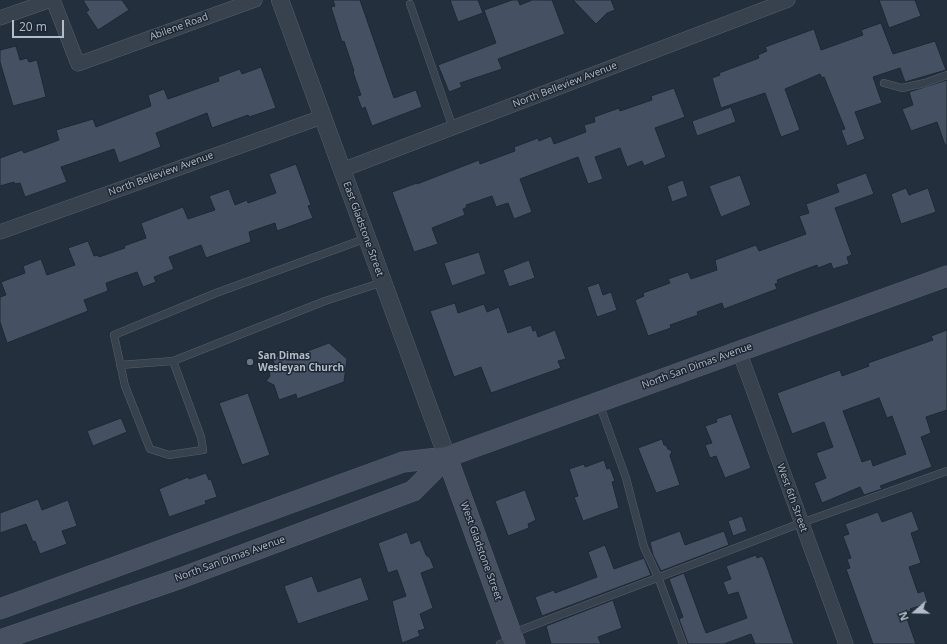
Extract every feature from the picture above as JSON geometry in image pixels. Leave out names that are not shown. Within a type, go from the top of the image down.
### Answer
[{"type":"main road","name":"North San Dimas Avenue","points":[[0,609],[402,462],[447,458],[947,276]]},
{"type":"main road","name":"North San Dimas Avenue","points":[[0,640],[180,578],[413,491],[447,458]]},
{"type":"main road","name":"West Gladstone Street","points":[[447,458],[510,640]]},
{"type":"street","name":"Abilene Road","points":[[52,0],[78,64],[254,0]]},
{"type":"street","points":[[0,18],[52,0]]},
{"type":"street","name":"East Gladstone Street","points":[[280,0],[447,458]]},
{"type":"street","name":"North Belleview Avenue","points":[[342,170],[788,0]]},
{"type":"street","name":"North Belleview Avenue","points":[[0,232],[322,117]]},
{"type":"street","name":"West 6th Street","points":[[739,351],[846,644]]},
{"type":"lane","points":[[410,4],[453,128]]},
{"type":"lane","points":[[884,83],[902,88],[925,83],[947,75]]},
{"type":"lane","points":[[173,361],[200,437],[203,450],[169,455],[150,449],[125,386],[114,335],[216,293],[367,238]]},
{"type":"lane","points":[[120,365],[173,361],[325,301],[383,282]]},
{"type":"lane","points":[[598,402],[626,478],[644,547],[658,577],[682,644]]},
{"type":"lane","points":[[510,640],[658,577],[801,523],[947,471]]},
{"type":"building","points":[[83,0],[122,0],[129,10],[98,30],[86,12],[89,10]]},
{"type":"building","points":[[333,0],[360,0],[394,98],[416,90],[422,107],[372,126],[365,107],[362,109],[357,96],[361,95],[344,41],[342,42],[331,7],[335,6]]},
{"type":"building","points":[[450,0],[478,0],[483,13],[458,22]]},
{"type":"building","points":[[512,0],[518,0],[520,5],[532,0],[552,0],[565,34],[498,59],[502,69],[460,83],[462,87],[449,92],[438,65],[496,43],[484,10]]},
{"type":"building","points":[[573,0],[611,0],[615,10],[607,13],[596,24]]},
{"type":"building","points":[[879,0],[915,0],[921,16],[889,28]]},
{"type":"building","points":[[881,23],[893,54],[935,41],[946,70],[905,82],[900,68],[873,77],[882,103],[855,112],[865,139],[847,146],[841,130],[845,129],[824,77],[822,78],[820,74],[785,89],[800,130],[781,137],[765,93],[721,108],[712,78],[720,75],[719,73],[759,58],[758,55],[767,51],[765,47],[814,29],[821,50],[863,35],[861,30]]},
{"type":"building","points":[[16,46],[20,60],[27,58],[29,62],[37,60],[46,97],[13,106],[0,62],[0,50]]},
{"type":"building","points":[[261,67],[276,108],[249,117],[248,115],[212,128],[207,113],[156,133],[161,147],[138,156],[119,163],[114,149],[61,167],[67,182],[25,197],[20,183],[15,184],[14,182],[0,186],[0,158],[22,150],[24,153],[59,140],[56,130],[93,119],[96,127],[151,106],[148,95],[164,89],[168,99],[219,81],[218,77],[240,69],[242,74]]},
{"type":"building","points":[[947,80],[947,145],[945,145],[937,122],[911,131],[902,109],[913,105],[909,92]]},
{"type":"building","points":[[674,88],[685,117],[655,128],[666,157],[644,166],[642,161],[627,167],[620,148],[595,157],[603,179],[588,184],[578,157],[520,179],[532,212],[514,219],[508,203],[496,207],[492,196],[466,205],[467,207],[463,209],[465,215],[432,228],[438,244],[414,252],[392,192],[479,160],[480,164],[515,151],[514,147],[538,138],[539,141],[551,136],[554,144],[586,132],[584,125],[595,122],[594,117],[619,108],[620,111],[652,100],[651,96]]},
{"type":"building","points":[[731,107],[736,122],[697,136],[692,121]]},
{"type":"building","points":[[296,164],[311,205],[308,206],[313,218],[277,231],[275,223],[249,232],[251,242],[206,258],[201,245],[169,257],[174,269],[154,277],[156,282],[143,287],[137,272],[106,283],[108,291],[84,300],[88,311],[7,343],[0,322],[0,297],[6,295],[1,282],[25,273],[23,266],[41,259],[47,275],[75,265],[68,248],[88,241],[94,256],[98,255],[99,257],[125,248],[124,246],[146,238],[141,223],[183,207],[188,219],[215,210],[209,196],[229,189],[235,205],[247,200],[248,203],[276,193],[269,174]]},
{"type":"building","points":[[866,173],[874,194],[835,208],[852,255],[847,257],[849,264],[833,269],[831,263],[818,268],[817,265],[777,280],[778,283],[775,284],[777,289],[724,309],[722,303],[697,312],[698,315],[670,325],[671,328],[648,336],[635,300],[644,296],[643,293],[670,283],[668,279],[688,272],[691,279],[717,270],[715,260],[756,245],[759,251],[806,234],[799,216],[809,213],[806,204],[839,192],[836,184]]},
{"type":"building","points":[[740,175],[751,205],[721,217],[709,186]]},
{"type":"building","points":[[683,180],[688,196],[672,202],[667,186]]},
{"type":"building","points":[[906,188],[909,195],[928,188],[936,212],[901,224],[891,194]]},
{"type":"building","points":[[479,252],[486,274],[452,286],[444,263]]},
{"type":"building","points":[[529,260],[535,278],[509,287],[503,270]]},
{"type":"building","points":[[599,283],[603,295],[611,292],[617,310],[597,317],[587,287]]},
{"type":"building","points":[[455,303],[458,313],[484,304],[487,312],[499,307],[508,333],[531,325],[533,331],[536,330],[538,337],[555,330],[566,359],[558,361],[561,368],[491,393],[481,367],[454,377],[430,311]]},
{"type":"building","points":[[947,330],[947,410],[926,417],[931,433],[921,437],[932,467],[880,486],[882,489],[864,495],[860,487],[822,503],[814,483],[826,478],[816,453],[833,447],[824,422],[792,434],[777,393],[840,370],[842,376],[869,366],[868,363],[933,340],[931,336]],"holes":[[[879,398],[887,418],[892,416],[906,454],[873,466],[871,459],[862,462],[843,411]]]},
{"type":"building","points":[[329,343],[347,359],[344,382],[297,399],[296,394],[279,400],[274,385],[266,381],[270,376],[269,371],[276,368],[272,358],[295,350],[297,355]]},
{"type":"building","points":[[248,393],[270,455],[242,465],[219,403]]},
{"type":"building","points":[[731,414],[751,468],[725,478],[716,456],[710,458],[705,445],[712,443],[705,426],[717,422],[716,419]]},
{"type":"building","points":[[121,418],[127,432],[93,446],[87,431]]},
{"type":"building","points":[[662,439],[664,445],[672,451],[670,456],[680,485],[656,493],[638,448]]},
{"type":"building","points":[[604,460],[607,469],[610,468],[615,481],[612,482],[619,508],[583,521],[574,497],[578,496],[569,469],[584,464],[585,467]]},
{"type":"building","points":[[206,473],[209,480],[211,479],[217,497],[205,501],[206,504],[169,517],[159,489],[188,477],[189,479]]},
{"type":"building","points":[[525,490],[536,520],[528,524],[529,528],[508,536],[495,501]]},
{"type":"building","points":[[38,499],[42,510],[68,500],[77,526],[62,531],[67,544],[40,554],[35,541],[33,542],[26,524],[0,533],[0,513]]},
{"type":"building","points":[[912,511],[919,530],[911,533],[921,563],[909,567],[918,593],[924,591],[928,603],[910,609],[911,611],[905,613],[916,644],[873,644],[846,569],[850,568],[847,559],[851,558],[843,536],[849,534],[845,524],[878,512],[882,522]]},
{"type":"building","points":[[742,516],[747,531],[733,536],[728,521]]},
{"type":"building","points":[[680,531],[685,545],[724,531],[729,545],[661,571],[653,555],[650,542]]},
{"type":"building","points":[[407,532],[411,544],[420,540],[426,555],[430,558],[434,568],[421,573],[433,608],[420,614],[425,629],[418,631],[420,636],[402,643],[392,601],[406,596],[397,570],[388,573],[378,543]]},
{"type":"building","points":[[605,545],[614,569],[644,558],[651,575],[542,616],[535,597],[554,590],[555,593],[597,577],[588,552]]},
{"type":"building","points":[[756,555],[757,558],[762,556],[765,561],[794,644],[755,644],[751,634],[724,644],[688,644],[679,619],[683,617],[669,579],[684,573],[706,633],[747,618],[738,592],[728,595],[723,582],[731,579],[726,566]]},
{"type":"building","points":[[312,576],[318,592],[361,577],[369,600],[298,624],[284,586]]},
{"type":"building","points":[[613,600],[622,628],[598,637],[601,644],[551,644],[546,626]]},
{"type":"place","name":"San Dimas Wesleyan Church","points":[[250,362]]}]
